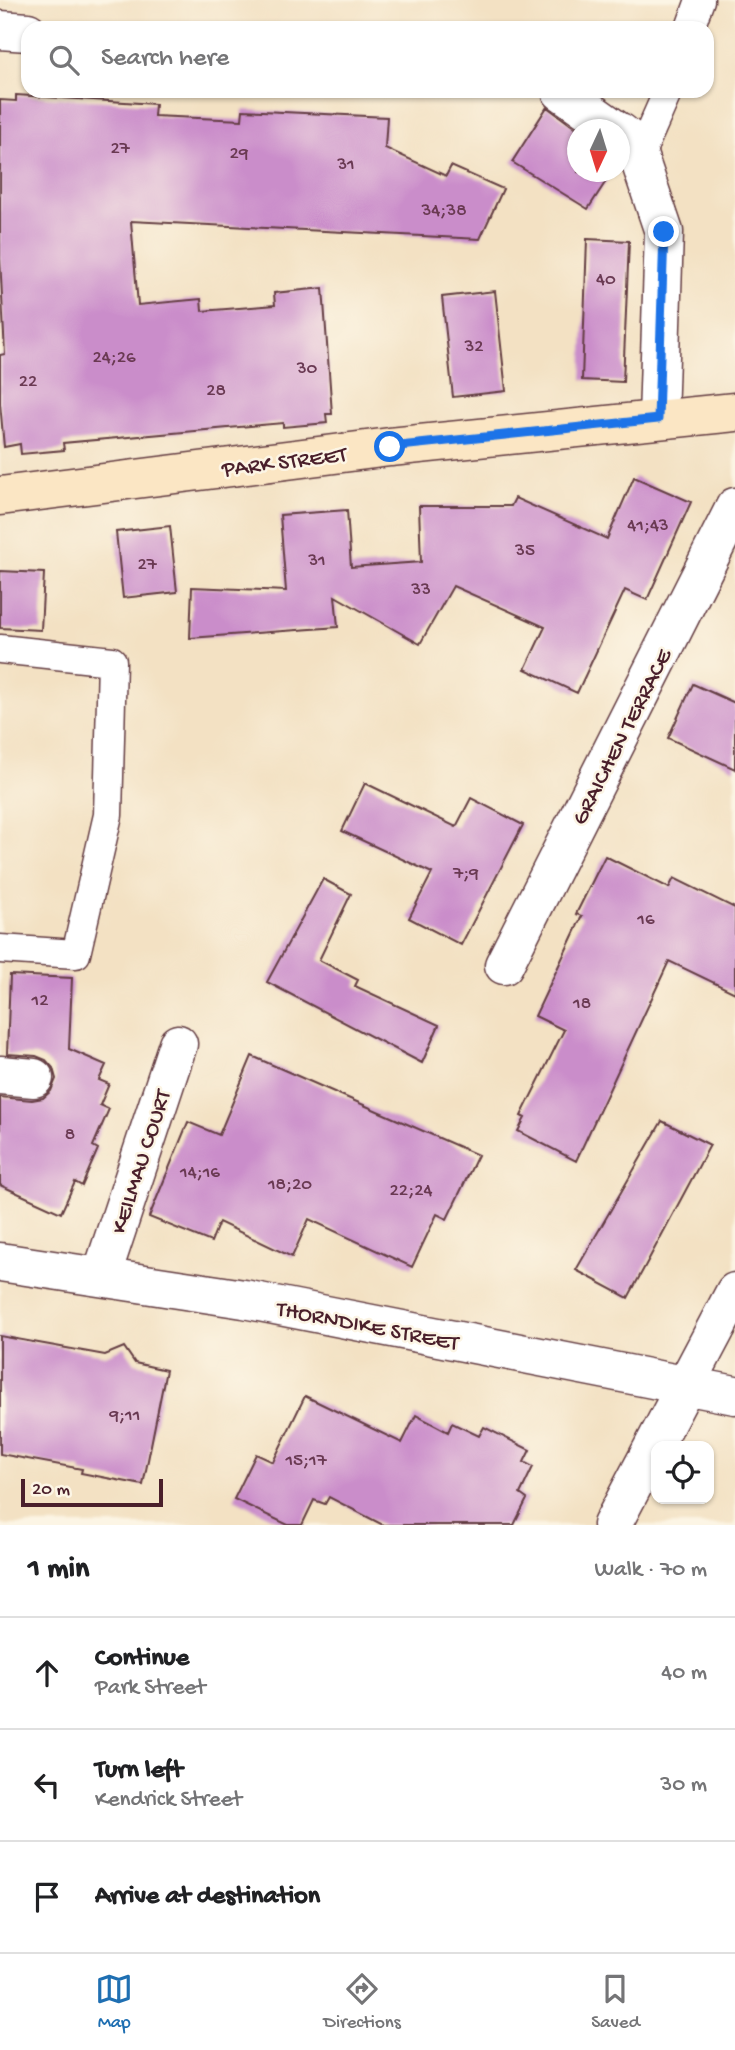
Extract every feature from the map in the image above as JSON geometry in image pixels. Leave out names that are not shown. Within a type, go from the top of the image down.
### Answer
[{"type":"main road","name":"PARK STREET","points":[[0,496],[390,447],[735,412]]},
{"type":"street","points":[[0,30],[21,32]]},
{"type":"street","points":[[570,98],[598,119]]},
{"type":"street","points":[[630,152],[664,232],[658,419]]},
{"type":"street","name":"GRAICHEN TERRACE","points":[[504,965],[735,507]]},
{"type":"street","name":"KEILMAU COURT","points":[[101,1277],[178,1044]]},
{"type":"street","name":"THORNDIKE STREET","points":[[0,1262],[244,1299],[735,1395]]},
{"type":"street","points":[[612,1525],[735,1292]]},
{"type":"lane","points":[[692,21],[700,0]]},
{"type":"lane","points":[[630,134],[662,98]]},
{"type":"lane","points":[[0,649],[112,661],[108,815],[76,954],[0,949]]},
{"type":"building","points":[[16,95],[21,95],[21,98],[155,104],[154,116],[242,120],[243,110],[387,117],[385,148],[446,176],[451,166],[503,189],[480,239],[131,221],[138,305],[201,299],[202,311],[275,305],[274,293],[323,288],[332,414],[326,414],[327,423],[283,427],[283,423],[63,443],[64,450],[21,454],[20,444],[4,447],[0,403],[0,355],[5,354],[0,258],[0,100],[16,101]]},
{"type":"building","points":[[547,107],[567,122],[567,182],[606,182],[588,209],[512,162]]},
{"type":"building","points":[[587,239],[629,241],[623,382],[582,380]]},
{"type":"building","points":[[495,291],[506,391],[453,397],[442,297]]},
{"type":"building","points":[[634,477],[691,502],[647,600],[625,590],[577,693],[525,669],[545,627],[453,586],[420,644],[335,596],[338,627],[190,638],[192,587],[286,591],[280,515],[347,510],[351,567],[421,562],[419,506],[511,506],[515,498],[607,539]]},
{"type":"building","points":[[170,526],[177,592],[123,598],[116,532]]},
{"type":"building","points":[[0,571],[44,573],[41,630],[0,628]]},
{"type":"building","points":[[693,684],[735,703],[735,769],[668,738]]},
{"type":"building","points":[[365,783],[456,827],[471,798],[523,825],[461,945],[409,918],[432,873],[342,831]]},
{"type":"building","points":[[605,856],[669,888],[674,878],[735,908],[735,993],[669,961],[576,1161],[518,1131],[525,1118],[521,1116],[564,1030],[535,1016],[582,916],[576,914]]},
{"type":"building","points":[[323,879],[351,894],[319,960],[358,980],[355,986],[439,1025],[422,1063],[267,982]]},
{"type":"building","points":[[10,975],[72,978],[69,1049],[106,1065],[99,1080],[109,1084],[100,1105],[109,1109],[93,1146],[98,1149],[82,1186],[75,1182],[61,1213],[0,1185],[0,1097],[32,1100],[43,1098],[51,1091],[56,1079],[53,1068],[46,1060],[36,1056],[7,1054]]},
{"type":"building","points":[[252,1056],[478,1155],[447,1219],[437,1214],[412,1267],[309,1219],[292,1257],[219,1222],[211,1242],[149,1217],[188,1122],[219,1135]]},
{"type":"building","points":[[662,1121],[710,1145],[628,1298],[576,1270]]},
{"type":"building","points":[[0,1336],[105,1355],[124,1347],[135,1363],[166,1370],[143,1485],[81,1473],[82,1469],[0,1454]]},
{"type":"building","points":[[305,1396],[402,1443],[416,1415],[448,1432],[452,1423],[479,1436],[484,1427],[530,1450],[524,1462],[533,1467],[520,1494],[527,1499],[514,1525],[383,1525],[329,1497],[325,1504],[314,1500],[302,1525],[288,1525],[234,1499],[256,1454],[273,1462]]},
{"type":"route","points":[[390,447],[658,419],[664,232]]}]
